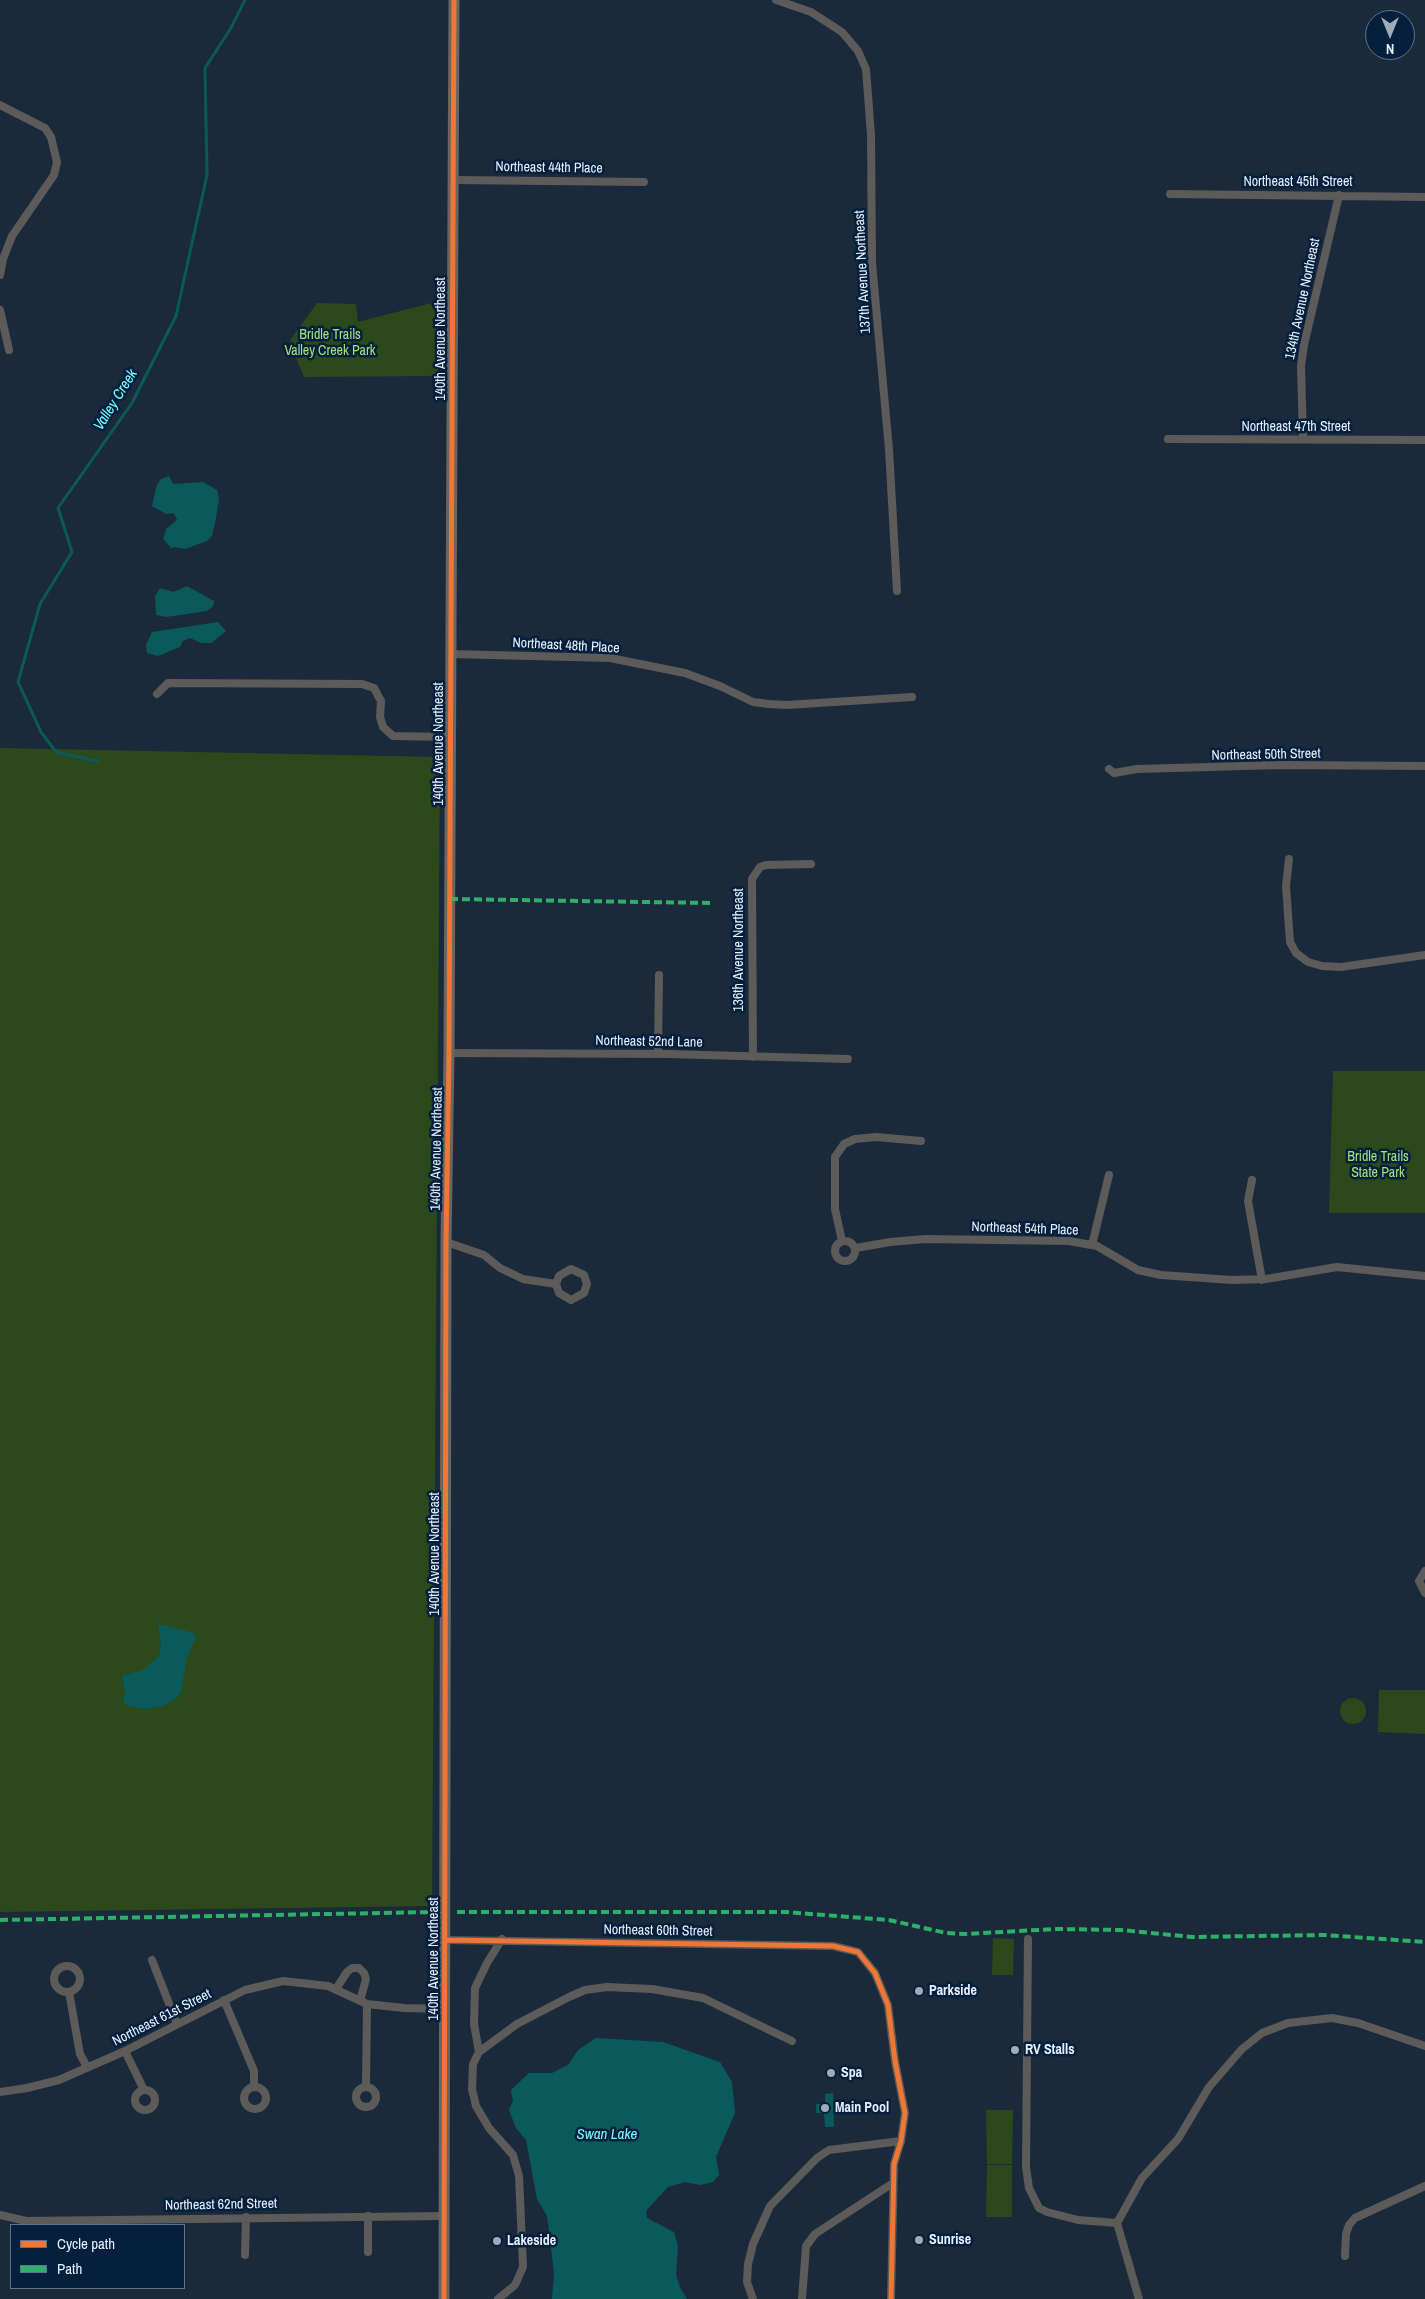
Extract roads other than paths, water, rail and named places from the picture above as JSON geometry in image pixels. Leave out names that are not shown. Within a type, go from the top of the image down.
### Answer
[{"type":"street","name":"140th Avenue Northeast","points":[[444,2299],[446,1242],[450,1053],[454,0]]},
{"type":"street","name":"137th Avenue Northeast","points":[[776,0],[812,12],[842,32],[858,51],[866,69],[871,135],[872,263],[889,448],[897,591]]},
{"type":"street","points":[[0,105],[45,128],[51,137],[57,162],[54,175],[12,236],[3,259],[0,275]]},
{"type":"street","name":"Northeast 44th Place","points":[[453,180],[644,182]]},
{"type":"street","name":"Northeast 45th Street","points":[[1170,194],[1425,197]]},
{"type":"street","name":"134th Avenue Northeast","points":[[1303,440],[1301,366],[1304,345],[1339,195]]},
{"type":"street","points":[[0,310],[8,350]]},
{"type":"street","name":"Northeast 47th Street","points":[[1168,439],[1425,440]]},
{"type":"street","name":"Northeast 48th Place","points":[[451,654],[610,658],[685,673],[720,686],[753,702],[778,705],[912,697]]},
{"type":"street","points":[[157,694],[168,683],[362,684],[374,688],[381,701],[380,717],[383,727],[393,736],[450,737]]},
{"type":"street","name":"Northeast 50th Street","points":[[1109,769],[1114,773],[1137,769],[1280,765],[1425,766]]},
{"type":"street","points":[[1288,859],[1286,886],[1287,918],[1290,942],[1296,954],[1308,962],[1322,966],[1341,967],[1425,955]]},
{"type":"street","name":"136th Avenue Northeast","points":[[753,1057],[752,879],[760,868],[766,865],[811,864]]},
{"type":"street","points":[[658,974],[658,1054]]},
{"type":"street","name":"Northeast 52nd Lane","points":[[450,1053],[658,1054],[848,1059]]},
{"type":"street","points":[[856,1248],[852,1242],[842,1241],[835,1209],[835,1157],[844,1144],[855,1139],[876,1137],[921,1141]]},
{"type":"street","points":[[1092,1245],[1109,1175]]},
{"type":"street","points":[[1252,1180],[1248,1202],[1262,1280]]},
{"type":"street","name":"Northeast 54th Place","points":[[842,1241],[835,1250],[839,1260],[850,1261],[855,1256],[856,1248],[890,1242],[925,1239],[1069,1241],[1092,1245],[1138,1270],[1161,1275],[1262,1280],[1337,1267],[1425,1276]]},
{"type":"street","points":[[446,1242],[484,1256],[500,1268],[523,1279],[556,1284]]},
{"type":"street","points":[[571,1269],[584,1275],[586,1284],[584,1293],[571,1300],[559,1293],[556,1284],[562,1272],[571,1269]]},
{"type":"street","points":[[1425,1571],[1419,1581],[1421,1589],[1425,1593]]},
{"type":"street","points":[[479,2052],[474,2024],[475,1988],[487,1963],[502,1939]]},
{"type":"street","name":"Northeast 60th Street","points":[[445,1940],[502,1939],[834,1946],[858,1952],[866,1959],[875,1973],[888,2005],[895,2062],[905,2113],[901,2141]]},
{"type":"street","points":[[1028,1939],[1026,2167],[1033,2199],[1039,2208],[1047,2212],[1078,2220],[1117,2223]]},
{"type":"street","points":[[152,1960],[177,2024]]},
{"type":"street","points":[[336,1989],[346,1972],[352,1968],[359,1968],[364,1973],[366,1979],[364,2002],[366,2087]]},
{"type":"street","name":"Northeast 61st Street","points":[[0,2092],[60,2080],[125,2051],[245,1990],[283,1981],[305,1982],[336,1989],[364,2002],[404,2008],[445,2009]]},
{"type":"street","points":[[498,2299],[515,2285],[523,2267],[519,2176],[513,2155],[489,2128],[476,2106],[472,2089],[473,2064],[479,2052],[517,2024],[569,1997],[586,1990],[607,1987],[652,1989],[703,1998],[792,2041]]},
{"type":"street","points":[[69,1992],[80,2054],[87,2067]]},
{"type":"street","points":[[224,2000],[254,2071],[254,2087]]},
{"type":"street","points":[[1139,2299],[1117,2223],[1142,2178],[1178,2139],[1209,2087],[1242,2049],[1262,2034],[1288,2023],[1332,2018],[1358,2023],[1425,2046]]},
{"type":"street","points":[[125,2051],[144,2090]]},
{"type":"street","points":[[752,2299],[747,2282],[748,2264],[753,2244],[770,2206],[817,2158],[829,2150],[901,2141],[894,2164],[891,2299]]},
{"type":"street","points":[[802,2299],[806,2246],[815,2234],[893,2183]]},
{"type":"street","points":[[1345,2256],[1346,2234],[1349,2225],[1355,2218],[1425,2186]]},
{"type":"street","name":"Northeast 62nd Street","points":[[0,2215],[26,2221],[444,2216]]},
{"type":"street","points":[[368,2216],[368,2252]]},
{"type":"street","points":[[245,2255],[246,2217]]},
{"type":"water","points":[[169,476],[173,484],[203,482],[217,490],[219,500],[215,523],[212,536],[207,541],[185,549],[173,547],[172,549],[163,539],[166,529],[177,520],[174,513],[166,514],[152,506],[157,485],[161,479]]},
{"type":"water","points":[[187,586],[214,601],[213,606],[207,611],[166,617],[156,615],[155,596],[160,588],[173,592]]},
{"type":"water","points":[[218,622],[226,631],[211,643],[201,643],[190,638],[183,641],[180,647],[158,656],[147,653],[146,645],[152,632]]},
{"type":"water","points":[[158,1624],[193,1633],[196,1637],[187,1657],[181,1692],[176,1699],[163,1706],[145,1709],[128,1706],[123,1702],[125,1692],[122,1676],[143,1670],[159,1656],[161,1642]]},
{"type":"water","name":"Swan Lake","points":[[596,2038],[663,2042],[720,2062],[732,2082],[735,2113],[716,2157],[719,2175],[713,2182],[700,2185],[685,2182],[668,2187],[646,2211],[647,2218],[674,2232],[678,2246],[676,2275],[687,2299],[552,2299],[554,2273],[547,2216],[537,2199],[526,2140],[516,2128],[509,2110],[513,2101],[511,2090],[529,2073],[552,2073],[568,2065],[578,2050]]},
{"type":"water","name":"Main Pool","points":[[833,2093],[834,2127],[825,2127],[824,2113],[816,2113],[816,2104],[825,2104],[825,2094]]},
{"type":"waterway","name":"Valley Creek","points":[[97,761],[56,752],[41,732],[18,682],[40,604],[72,552],[58,508],[132,403],[176,316],[207,175],[205,68],[231,28],[245,0]]},
{"type":"place","name":"Parkside","points":[[919,1991]]},
{"type":"place","name":"RV Stalls","points":[[1015,2050]]},
{"type":"place","name":"Spa","points":[[831,2073]]},
{"type":"place","name":"Main Pool","points":[[825,2108]]},
{"type":"place","name":"Sunrise","points":[[919,2240]]},
{"type":"place","name":"Lakeside","points":[[497,2241]]},
{"type":"park label","name":"Bridle Trails Valley Creek Park","points":[[330,344]]},
{"type":"park label","name":"Bridle Trails State Park","points":[[1378,1166]]}]
